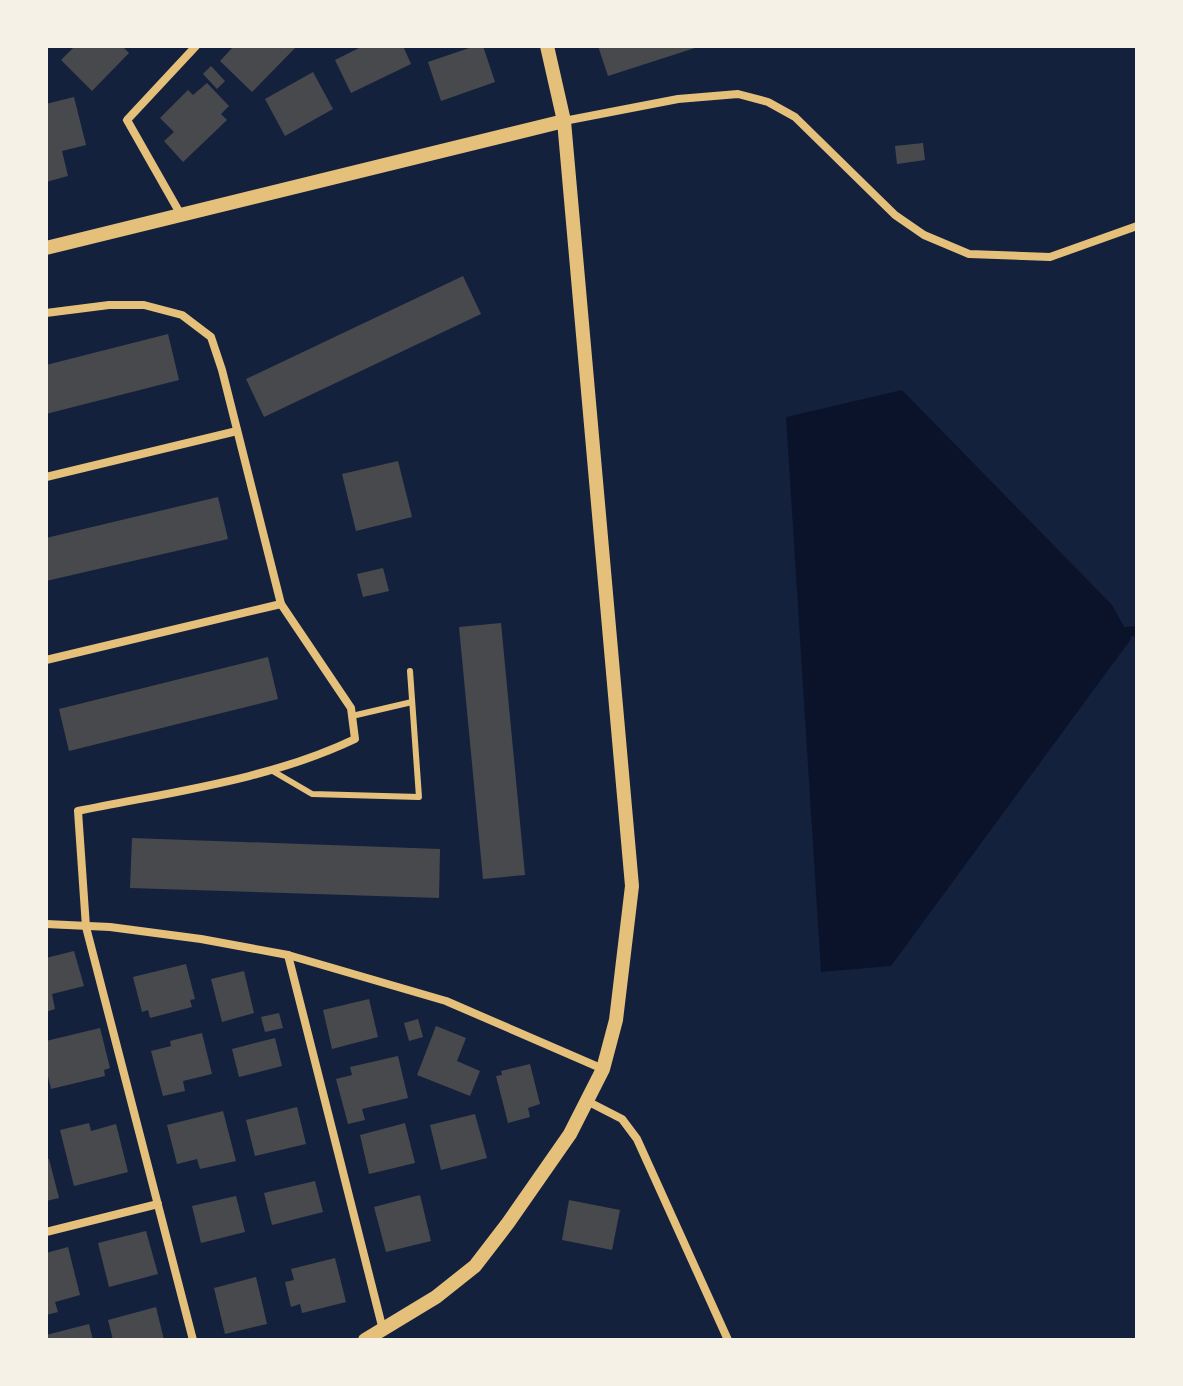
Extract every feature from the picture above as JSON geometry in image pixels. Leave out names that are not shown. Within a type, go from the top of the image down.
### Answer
[{"type":"street","points":[[181,215],[127,120],[196,46]]},
{"type":"street","points":[[365,1340],[436,1297],[475,1266],[570,1134],[603,1069],[616,1020],[632,886],[564,121],[547,46]]},
{"type":"street","points":[[46,248],[564,121],[678,99],[738,94],[768,102],[795,117],[895,215],[924,235],[969,254],[1050,257],[1137,226]]},
{"type":"street","points":[[46,313],[109,305],[144,305],[182,315],[211,337],[281,604],[351,708],[355,739],[331,750],[271,770],[78,811],[86,927],[193,1340]]},
{"type":"street","points":[[46,477],[237,431]]},
{"type":"street","points":[[46,660],[281,604]]},
{"type":"street","points":[[46,924],[110,927],[288,955],[446,1001],[603,1069]]},
{"type":"street","points":[[288,955],[383,1331]]},
{"type":"street","points":[[587,1101],[622,1119],[637,1139],[728,1340]]},
{"type":"street","points":[[46,1232],[158,1204]]},
{"type":"lane","points":[[271,770],[312,794],[419,797],[410,671]]},
{"type":"lane","points":[[352,716],[412,702]]},
{"type":"water","points":[[902,390],[1112,605],[1131,639],[891,966],[821,972],[786,417]]},
{"type":"building","points":[[75,46],[122,46],[129,53],[92,91],[61,60]]},
{"type":"building","points":[[234,46],[297,46],[252,92],[220,61]]},
{"type":"building","points":[[363,46],[403,46],[411,64],[351,93],[335,60]]},
{"type":"building","points":[[483,46],[495,82],[441,101],[428,62]]},
{"type":"building","points":[[598,46],[698,46],[698,47],[608,76]]},
{"type":"building","points":[[211,66],[225,81],[217,89],[203,74]]},
{"type":"building","points":[[313,72],[333,109],[285,136],[265,99]]},
{"type":"building","points":[[207,83],[229,106],[221,114],[227,120],[183,162],[164,141],[174,132],[160,118],[188,90],[193,95]]},
{"type":"building","points":[[74,97],[86,145],[62,151],[68,176],[46,182],[46,104]]},
{"type":"building","points":[[923,143],[925,160],[897,164],[895,146]]},
{"type":"building","points":[[463,276],[481,314],[264,417],[246,379]]},
{"type":"building","points":[[168,334],[179,380],[46,414],[46,365]]},
{"type":"building","points":[[398,461],[412,517],[356,531],[342,474]]},
{"type":"building","points":[[218,497],[228,539],[46,581],[46,538]]},
{"type":"building","points":[[383,568],[389,591],[363,597],[357,574]]},
{"type":"building","points":[[501,623],[525,875],[483,879],[459,627]]},
{"type":"building","points":[[268,657],[278,699],[69,751],[59,709]]},
{"type":"building","points":[[132,838],[440,849],[439,898],[130,888]]},
{"type":"building","points":[[74,951],[84,986],[52,994],[55,1009],[46,1012],[46,958]]},
{"type":"building","points":[[186,964],[195,999],[190,1000],[192,1007],[150,1018],[148,1010],[142,1012],[133,977]]},
{"type":"building","points":[[244,971],[254,1013],[222,1022],[211,979]]},
{"type":"building","points":[[369,999],[378,1037],[332,1049],[323,1010]]},
{"type":"building","points":[[279,1013],[283,1028],[265,1032],[261,1017]]},
{"type":"building","points":[[418,1019],[423,1037],[409,1041],[404,1023]]},
{"type":"building","points":[[436,1026],[466,1038],[457,1061],[480,1071],[470,1096],[417,1075]]},
{"type":"building","points":[[100,1028],[110,1068],[104,1070],[105,1076],[51,1089],[46,1068],[46,1041]]},
{"type":"building","points":[[202,1033],[212,1074],[183,1081],[185,1091],[163,1096],[151,1051],[171,1046],[170,1041]]},
{"type":"building","points":[[275,1038],[282,1066],[239,1077],[232,1049]]},
{"type":"building","points":[[398,1056],[408,1098],[362,1109],[365,1120],[348,1124],[336,1079],[352,1075],[350,1067]]},
{"type":"building","points":[[530,1064],[540,1104],[528,1108],[530,1117],[508,1123],[496,1076],[502,1075],[501,1071]]},
{"type":"building","points":[[297,1107],[306,1144],[255,1156],[246,1120]]},
{"type":"building","points":[[223,1111],[236,1161],[200,1169],[197,1159],[177,1164],[167,1125]]},
{"type":"building","points":[[475,1114],[487,1158],[441,1170],[430,1125]]},
{"type":"building","points":[[89,1123],[91,1131],[116,1124],[128,1172],[74,1186],[60,1130]]},
{"type":"building","points":[[405,1123],[415,1163],[369,1174],[360,1135]]},
{"type":"building","points":[[46,1159],[49,1159],[59,1198],[46,1201]]},
{"type":"building","points":[[315,1181],[323,1212],[272,1225],[264,1193]]},
{"type":"building","points":[[420,1195],[431,1241],[386,1252],[374,1207]]},
{"type":"building","points":[[236,1196],[245,1232],[201,1243],[192,1206]]},
{"type":"building","points":[[569,1200],[620,1210],[612,1250],[562,1240]]},
{"type":"building","points":[[146,1231],[158,1274],[109,1287],[98,1243]]},
{"type":"building","points":[[68,1247],[80,1295],[55,1302],[58,1312],[46,1315],[46,1253]]},
{"type":"building","points":[[335,1258],[346,1302],[302,1313],[300,1304],[291,1307],[285,1282],[294,1280],[291,1269]]},
{"type":"building","points":[[256,1277],[267,1324],[225,1334],[214,1288]]},
{"type":"building","points":[[156,1307],[164,1340],[113,1340],[108,1320]]},
{"type":"building","points":[[89,1324],[93,1340],[46,1340],[46,1335]]},
{"type":"waterway","points":[[1114,633],[1137,631]]}]
